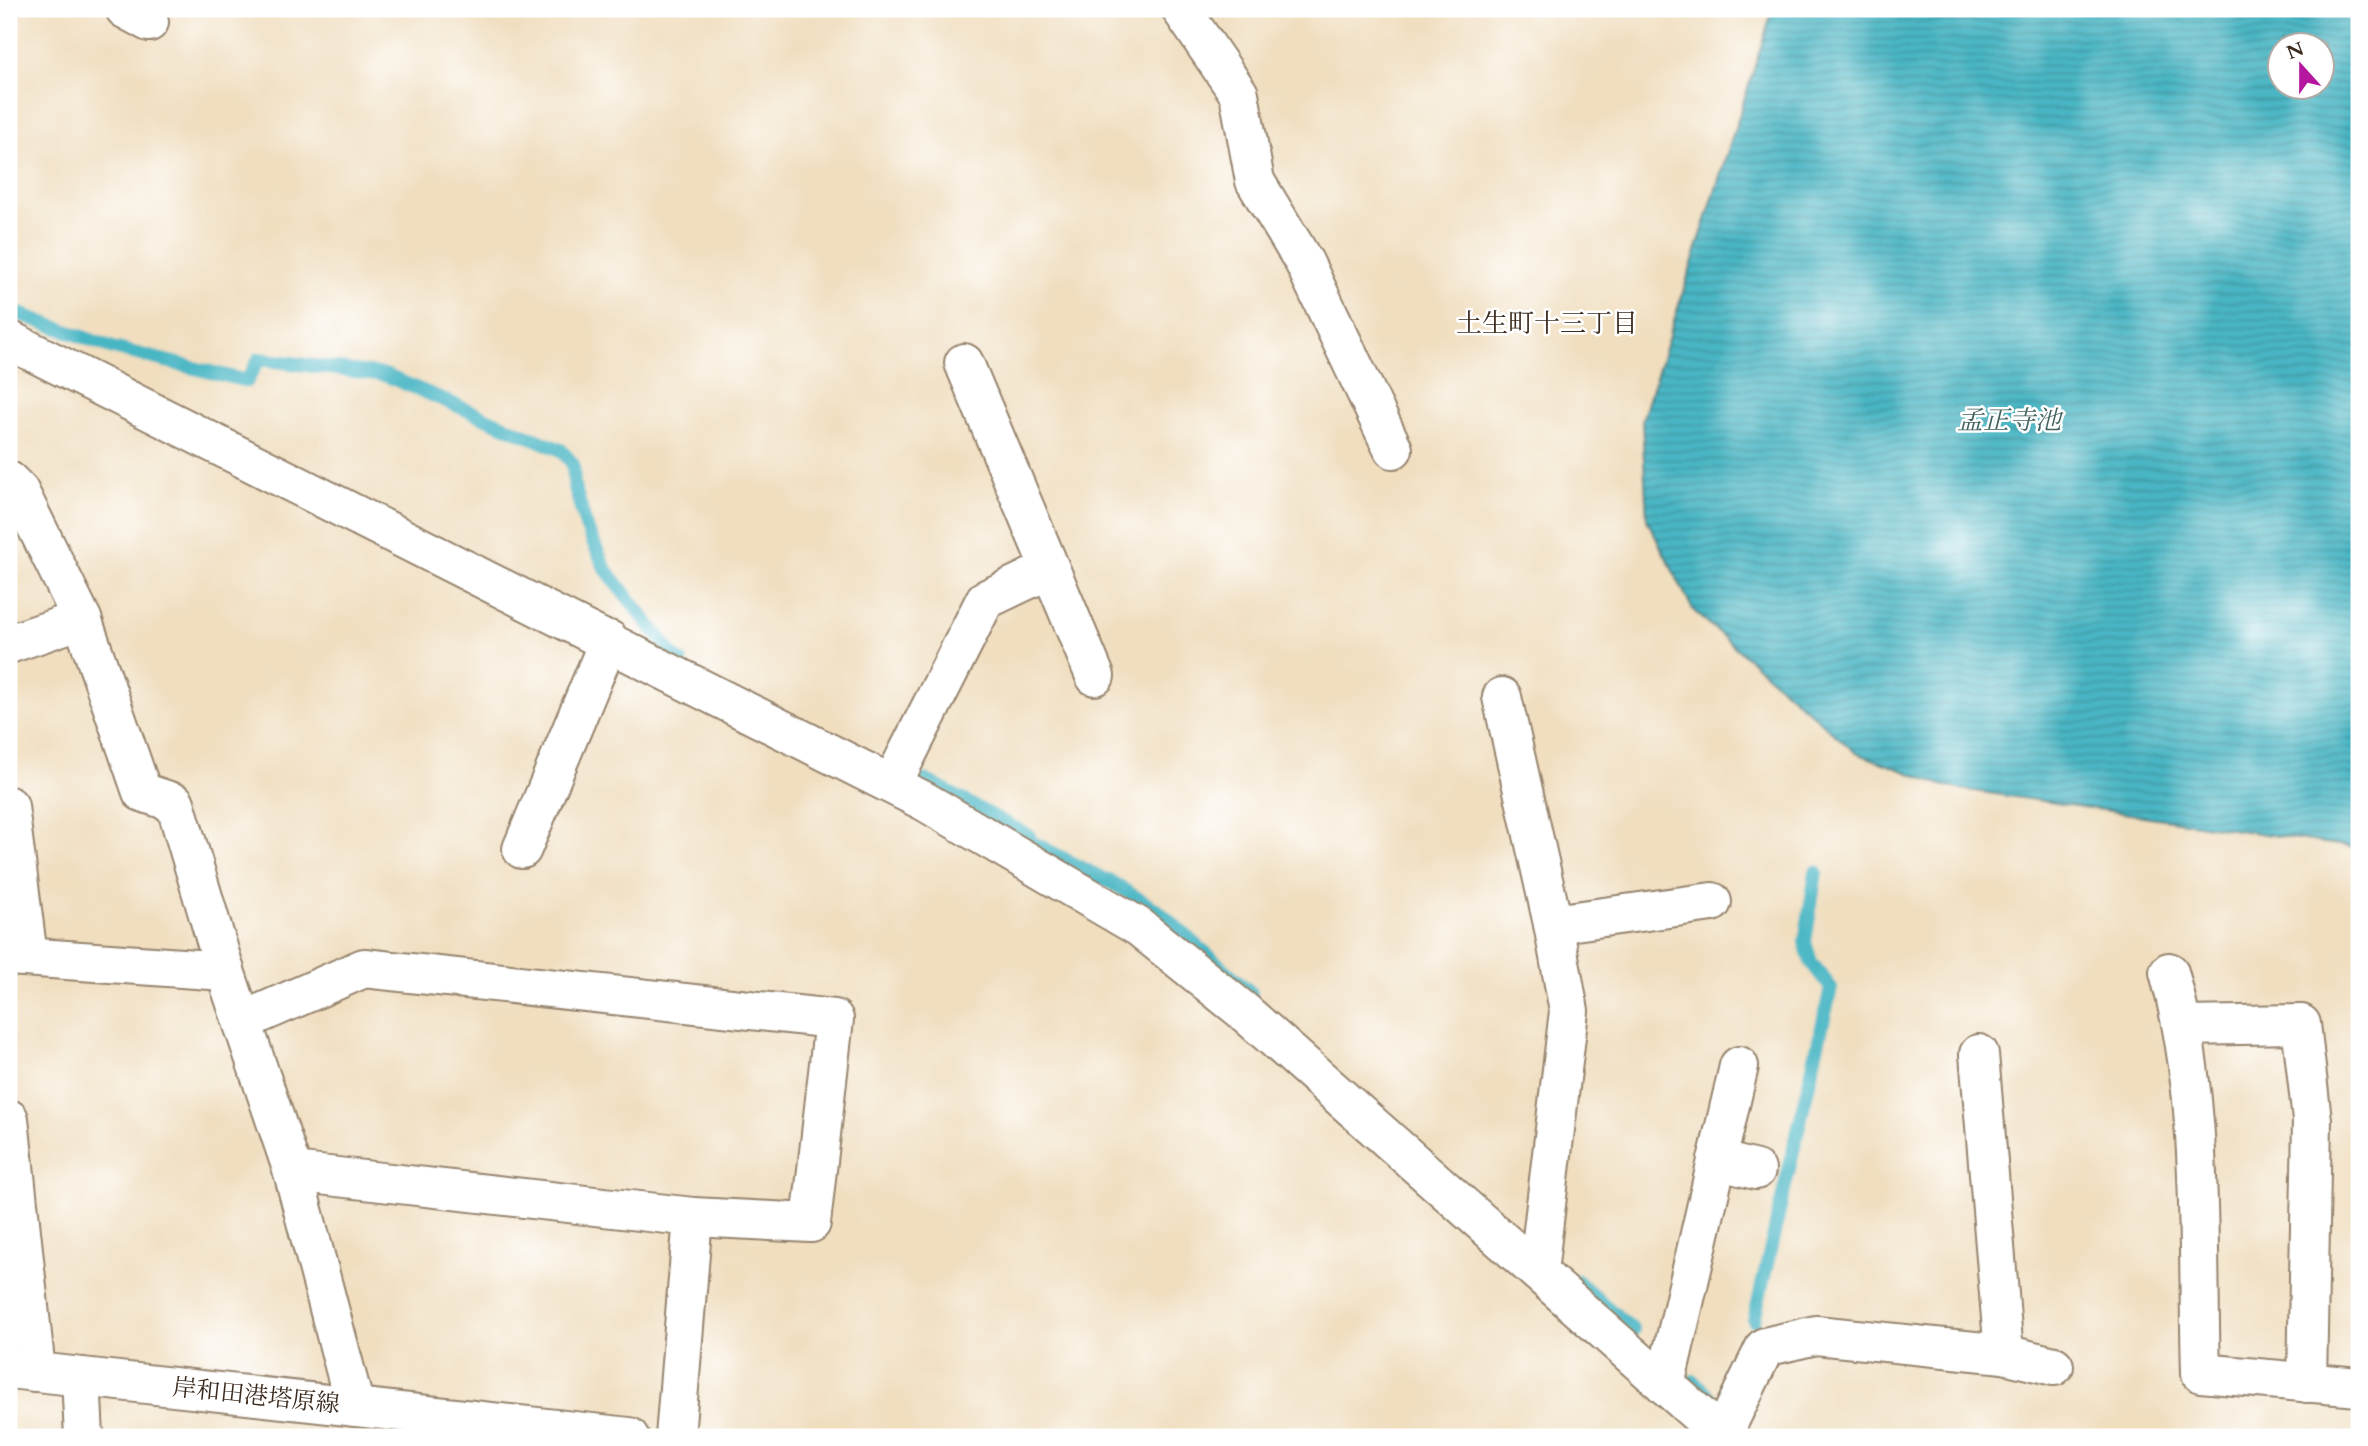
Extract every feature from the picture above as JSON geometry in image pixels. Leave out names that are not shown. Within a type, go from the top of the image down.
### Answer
[{"type":"street","points":[[1181,9],[1239,94],[1255,181],[1304,262],[1393,449]]},
{"type":"street","points":[[9,340],[892,784],[1139,927],[1242,1010],[1723,1436],[1765,1347],[1816,1335],[2004,1354],[2054,1366]]},
{"type":"street","points":[[964,363],[1096,676]]},
{"type":"street","points":[[9,481],[19,491],[82,619],[142,792],[175,803],[225,971],[293,1172],[355,1407]]},
{"type":"street","points":[[892,784],[985,600],[1051,569]]},
{"type":"street","points":[[9,645],[82,619]]},
{"type":"street","points":[[522,849],[609,640]]},
{"type":"street","points":[[1502,696],[1553,924],[1569,1011],[1538,1272]]},
{"type":"street","points":[[9,806],[18,956],[225,971]]},
{"type":"street","points":[[1553,924],[1712,902]]},
{"type":"street","points":[[243,1021],[364,968],[834,1019],[811,1223],[693,1217],[293,1172]]},
{"type":"street","points":[[2169,972],[2184,1026],[2192,1102],[2201,1373],[2359,1387]]},
{"type":"street","points":[[2184,1026],[2301,1024],[2312,1120],[2307,1383]]},
{"type":"street","points":[[1979,1054],[2004,1354]]},
{"type":"street","points":[[1665,1385],[1739,1066]]},
{"type":"street","points":[[9,1119],[22,1371]]},
{"type":"street","points":[[1717,1160],[1756,1170]]},
{"type":"street","points":[[675,1437],[693,1217]]},
{"type":"street","name":"岸和田港塔原線","points":[[22,1371],[355,1407],[429,1426],[629,1437]]},
{"type":"street","points":[[81,1377],[84,1437]]},
{"type":"water","name":"孟正寺池","points":[[1773,9],[2359,9],[2359,848],[1947,787],[1856,753],[1693,610],[1647,520],[1642,421]]},
{"type":"waterway","points":[[9,310],[113,348],[247,381],[259,359],[385,375],[561,450],[573,464],[574,484],[586,526],[605,568],[675,658],[681,662]]},
{"type":"waterway","points":[[925,780],[1029,836]]},
{"type":"waterway","points":[[1020,836],[1115,885]]},
{"type":"waterway","points":[[1754,1320],[1831,988],[1811,962],[1805,942],[1816,872]]},
{"type":"waterway","points":[[1108,880],[1158,911],[1251,993]]},
{"type":"waterway","points":[[1577,1281],[1633,1330]]},
{"type":"waterway","points":[[1693,1381],[1710,1397]]},
{"type":"district","name":"土生町十三丁目","points":[[1547,323]]}]
